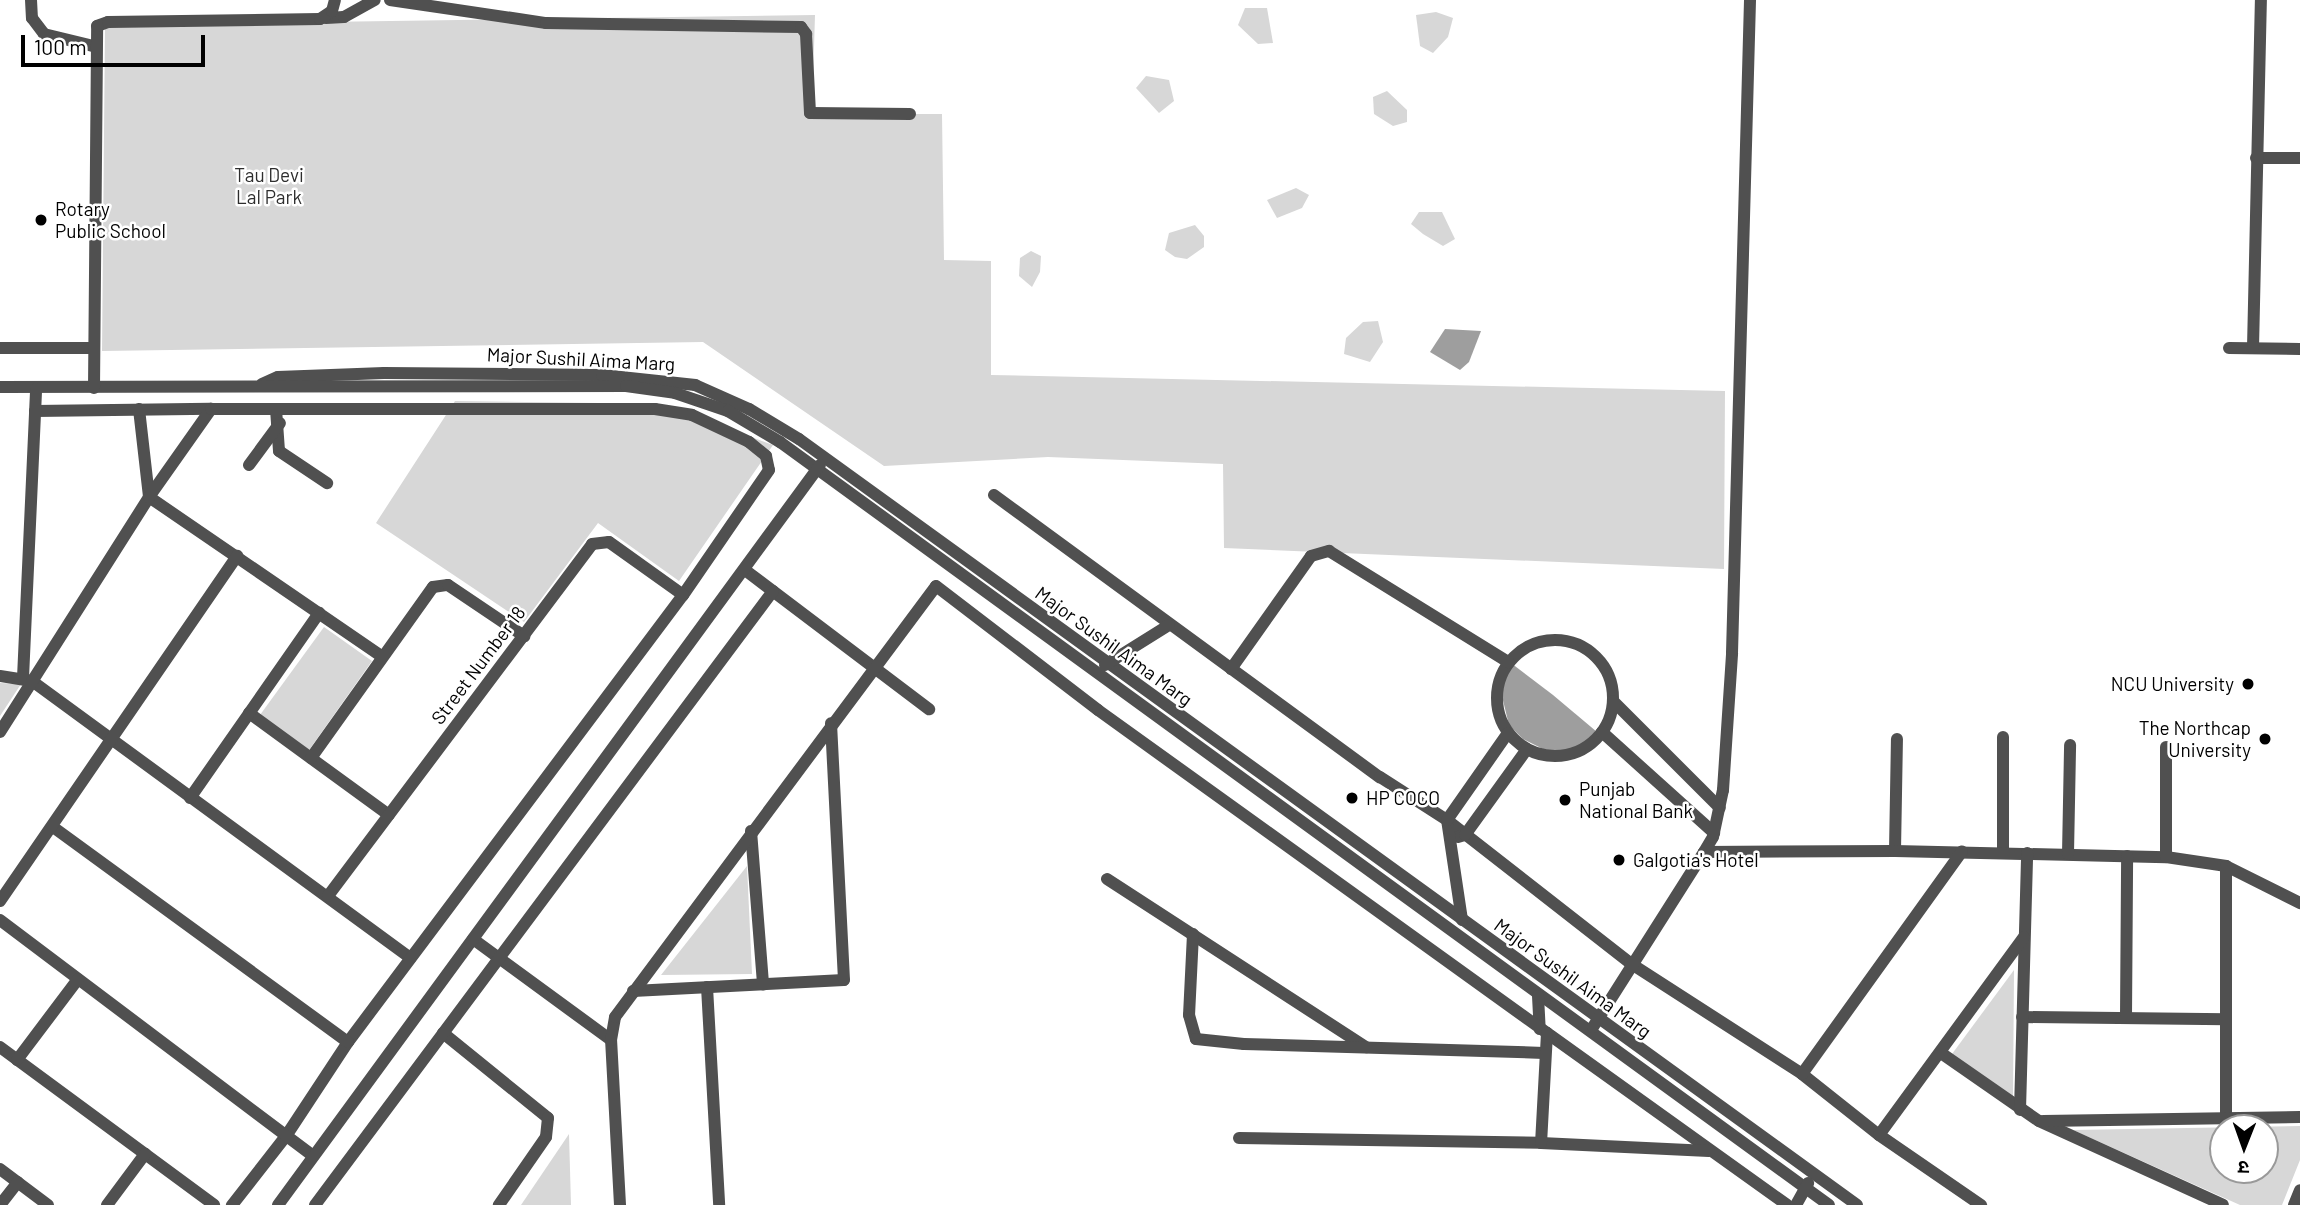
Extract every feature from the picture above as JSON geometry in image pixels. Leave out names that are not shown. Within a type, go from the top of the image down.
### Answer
[{"type":"street","points":[[31,0],[32,18],[44,34],[93,47]]},
{"type":"street","points":[[326,18],[335,0]]},
{"type":"street","points":[[94,388],[93,47],[97,26],[108,22],[344,17],[375,0]]},
{"type":"street","points":[[390,0],[546,23],[801,27],[806,34],[810,113],[910,114]]},
{"type":"street","points":[[1590,1032],[1630,963],[1704,852],[1714,833],[1720,808],[1732,653],[1750,0]]},
{"type":"street","points":[[2253,348],[2261,0]]},
{"type":"street","points":[[2256,158],[2300,158]]},
{"type":"street","points":[[0,348],[93,348]]},
{"type":"street","points":[[2230,348],[2300,349]]},
{"type":"street","name":"Major Sushil Aima Marg","points":[[0,387],[36,389],[262,384],[278,377],[397,373],[663,379],[718,393],[799,439],[821,465],[951,568],[1805,1188],[1813,1201],[1829,1205]]},
{"type":"street","points":[[27,679],[36,389]]},
{"type":"street","points":[[35,411],[566,406],[692,415],[762,450],[769,463],[683,595],[348,1042],[286,1136],[232,1205]]},
{"type":"street","points":[[139,409],[149,497],[381,656]]},
{"type":"street","points":[[0,732],[27,679],[211,409]]},
{"type":"street","points":[[276,409],[280,422],[282,455],[327,483]]},
{"type":"street","points":[[249,465],[280,422]]},
{"type":"street","points":[[278,1205],[821,465]]},
{"type":"street","name":"Major Sushil Aima Marg","points":[[821,465],[1105,665],[1857,1205]]},
{"type":"street","points":[[994,495],[1231,670],[1447,820],[1630,963],[1802,1074],[1879,1135],[1981,1205]]},
{"type":"street","name":"Street Number 18","points":[[328,896],[598,541],[609,542],[683,595]]},
{"type":"street","points":[[1231,670],[1311,556],[1329,551],[1508,662]]},
{"type":"street","points":[[0,901],[237,556]]},
{"type":"street","points":[[620,1205],[611,1040],[615,1017],[831,723],[951,568]]},
{"type":"street","points":[[745,570],[929,709]]},
{"type":"street","points":[[311,758],[381,656],[439,584],[448,585],[524,636]]},
{"type":"street","points":[[936,586],[1098,710],[1787,1205]]},
{"type":"street","points":[[315,1205],[773,591]]},
{"type":"street","points":[[190,798],[319,613]]},
{"type":"street","points":[[1105,665],[1169,625]]},
{"type":"street","points":[[1613,701],[1602,732],[1576,752],[1560,756],[1527,750],[1508,733],[1496,698],[1508,662],[1539,642],[1575,643],[1604,666],[1613,701],[1720,808]]},
{"type":"street","points":[[0,676],[27,679],[110,742],[411,958]]},
{"type":"street","points":[[249,713],[388,815]]},
{"type":"street","points":[[633,991],[840,982],[845,976],[831,723]]},
{"type":"street","points":[[1602,732],[1714,833]]},
{"type":"street","points":[[1462,920],[1447,820],[1508,733]]},
{"type":"street","points":[[2003,737],[2003,853]]},
{"type":"street","points":[[1895,851],[1897,738]]},
{"type":"street","points":[[2068,855],[2070,745]]},
{"type":"street","points":[[2166,747],[2166,857]]},
{"type":"street","points":[[1450,839],[1465,835],[1527,750]]},
{"type":"street","points":[[53,827],[348,1042]]},
{"type":"street","points":[[751,831],[763,985]]},
{"type":"street","points":[[1704,852],[1962,851],[2166,857],[2226,866],[2300,903]]},
{"type":"street","points":[[1802,1074],[1962,851]]},
{"type":"street","points":[[2020,1110],[2027,853]]},
{"type":"street","points":[[2126,1018],[2127,856]]},
{"type":"street","points":[[2226,866],[2226,1114]]},
{"type":"street","points":[[1107,879],[1366,1048]]},
{"type":"street","points":[[0,920],[313,1156]]},
{"type":"street","points":[[1192,934],[1189,1015],[1196,1038],[1366,1048],[1544,1053]]},
{"type":"street","points":[[1879,1135],[2024,937]]},
{"type":"street","points":[[473,939],[611,1040]]},
{"type":"street","points":[[17,1060],[78,979]]},
{"type":"street","points":[[707,987],[719,1205]]},
{"type":"street","points":[[1538,996],[1544,1031],[1541,1143]]},
{"type":"street","points":[[2022,1017],[2226,1019]]},
{"type":"street","points":[[443,1032],[548,1118],[546,1137],[499,1205]]},
{"type":"street","points":[[0,1047],[214,1205]]},
{"type":"street","points":[[1941,1053],[2039,1121],[2223,1205]]},
{"type":"street","points":[[2279,1117],[2300,1117]]},
{"type":"street","points":[[2039,1121],[2209,1118]]},
{"type":"street","points":[[1239,1138],[1541,1143],[1709,1151]]},
{"type":"street","points":[[107,1205],[145,1154]]},
{"type":"street","points":[[0,1170],[48,1205]]},
{"type":"street","points":[[1796,1205],[1814,1174]]},
{"type":"street","points":[[0,1205],[18,1182]]},
{"type":"street","points":[[1813,1201],[1828,1184]]},
{"type":"street","points":[[2294,1205],[2300,1190]]},
{"type":"green space","points":[[1245,8],[1267,8],[1273,43],[1258,44],[1238,25]]},
{"type":"green space","points":[[1436,12],[1453,18],[1448,37],[1433,53],[1420,46],[1416,15]]},
{"type":"green space","name":"Tau Devi Lal Park","points":[[815,15],[812,114],[942,114],[944,260],[991,261],[991,375],[1725,391],[1724,569],[1224,548],[1223,464],[1048,457],[884,466],[703,342],[102,351],[105,25]]},
{"type":"green space","points":[[1146,76],[1169,80],[1174,101],[1159,113],[1136,88]]},
{"type":"green space","points":[[1387,91],[1407,110],[1407,122],[1393,126],[1374,114],[1373,97]]},
{"type":"green space","points":[[1296,188],[1309,195],[1302,208],[1277,218],[1267,200]]},
{"type":"green space","points":[[1419,212],[1442,212],[1455,239],[1443,246],[1423,234],[1411,224]]},
{"type":"green space","points":[[1195,225],[1204,236],[1204,247],[1187,259],[1175,257],[1165,250],[1169,233]]},
{"type":"green space","points":[[1031,251],[1041,256],[1040,272],[1032,287],[1019,276],[1020,258]]},
{"type":"green space","points":[[1378,321],[1383,342],[1370,362],[1344,354],[1346,338],[1363,322]]},
{"type":"green space","points":[[455,401],[599,403],[692,415],[773,445],[679,581],[598,523],[524,622],[376,523]]},
{"type":"green space","points":[[324,627],[372,661],[309,750],[260,715]]},
{"type":"green space","points":[[0,683],[21,684],[0,716]]},
{"type":"green space","points":[[747,866],[752,974],[661,975]]},
{"type":"green space","points":[[2014,970],[2013,1098],[1952,1054]]},
{"type":"green space","points":[[2279,1126],[2300,1126],[2300,1160],[2282,1205],[2240,1205],[2073,1130],[2209,1128],[2209,1184],[2279,1184]]},
{"type":"green space","points":[[569,1134],[571,1205],[521,1205]]},
{"type":"shaded area","points":[[1445,329],[1481,331],[1469,362],[1460,370],[1430,352]]},
{"type":"shaded area","points":[[1511,663],[1597,732],[1580,748],[1549,752],[1523,739],[1509,725],[1500,688]]},
{"type":"place","name":"Rotary Public School","points":[[41,220]]},
{"type":"place","name":"NCU University","points":[[2248,684]]},
{"type":"place","name":"The Northcap University","points":[[2265,739]]},
{"type":"place","name":"HP COCO","points":[[1352,798]]},
{"type":"place","name":"Punjab National Bank","points":[[1565,800]]},
{"type":"place","name":"Galgotia's Hotel","points":[[1619,860]]}]
